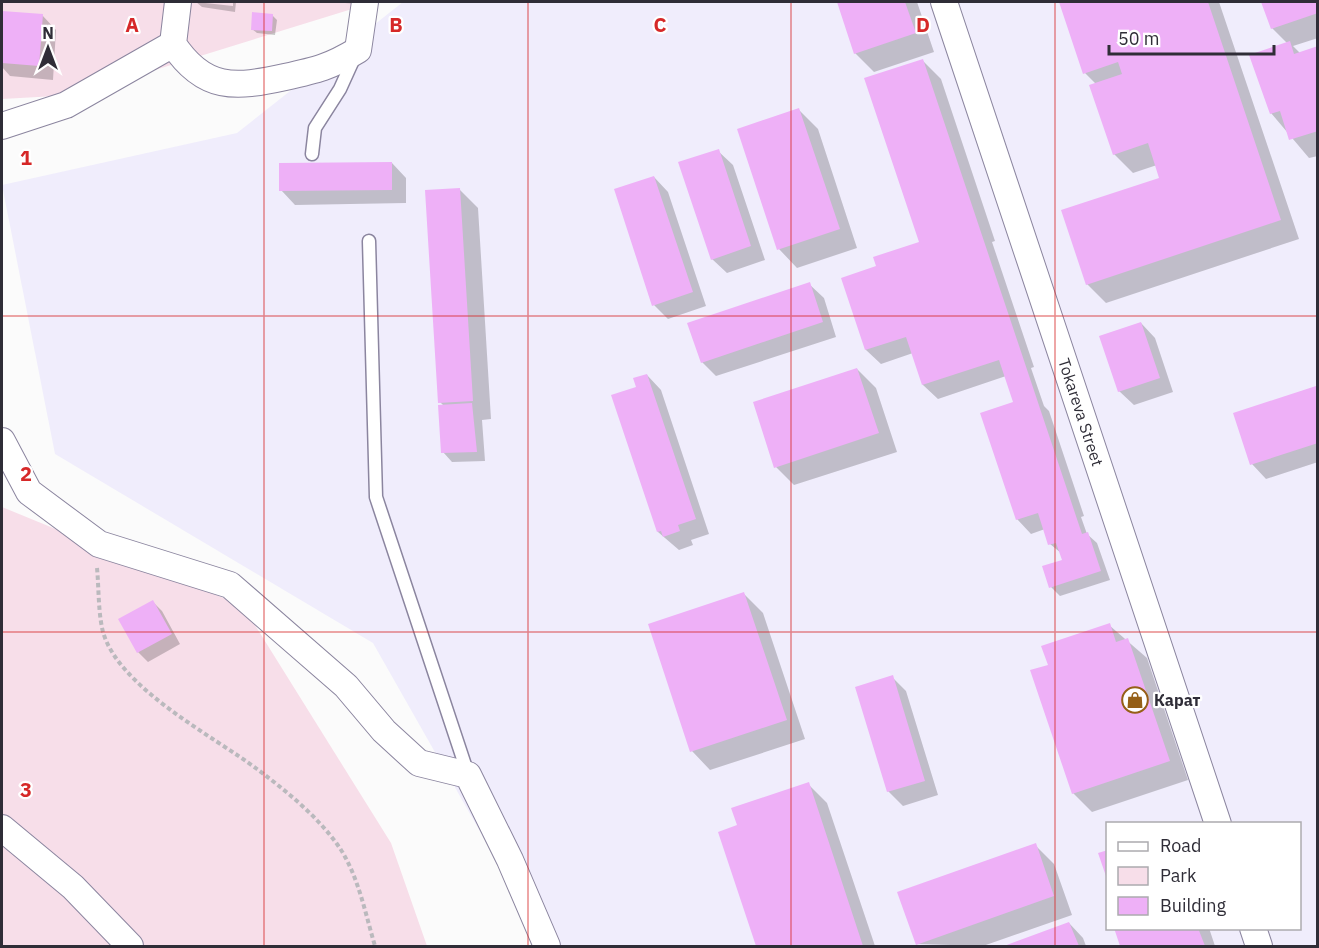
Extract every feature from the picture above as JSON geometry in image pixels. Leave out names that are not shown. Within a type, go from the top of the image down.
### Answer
[{"type":"street","points":[[177,2],[173,44],[184,61],[200,74],[218,82],[238,86],[329,68],[358,50],[365,2]]},
{"type":"street","name":"Tokareva Street","points":[[944,2],[1217,822]]},
{"type":"street","points":[[2,126],[66,105],[173,44]]},
{"type":"street","points":[[2,441],[29,492],[99,544],[231,585],[346,686],[384,730],[419,763],[468,775],[510,860],[547,946]]},
{"type":"street","points":[[2,828],[73,887],[129,946]]},
{"type":"street","points":[[1254,930],[1260,946]]},
{"type":"lane","points":[[312,154],[315,128],[340,89],[358,50]]},
{"type":"lane","points":[[369,241],[376,497],[468,775]]},
{"type":"path","points":[[99,544],[96,566],[104,633],[129,676],[198,729],[256,768],[298,802],[337,845],[355,881],[375,946]]},
{"type":"shaded area","points":[[403,2],[1317,2],[1317,946],[545,946],[373,643],[55,454],[2,185],[237,133]]},
{"type":"green space","points":[[2,2],[362,2],[352,9],[74,95],[2,99]]},
{"type":"green space","points":[[2,507],[243,606],[391,843],[427,946],[2,946]]},
{"type":"building","points":[[837,2],[905,2],[916,33],[854,54]]},
{"type":"building","points":[[1059,2],[1208,2],[1281,220],[1086,285],[1061,210],[1159,178],[1148,143],[1113,155],[1089,85],[1122,74],[1118,62],[1083,74]]},
{"type":"building","points":[[1261,2],[1318,2],[1318,13],[1271,29]]},
{"type":"building","points":[[2,11],[43,14],[39,66],[2,63]]},
{"type":"building","points":[[252,12],[273,14],[272,31],[251,30]]},
{"type":"building","points":[[1290,41],[1294,54],[1318,46],[1318,131],[1289,140],[1280,111],[1270,114],[1249,55]]},
{"type":"building","points":[[923,59],[1082,534],[1088,532],[1101,571],[1049,588],[1042,566],[1062,560],[1056,543],[1048,545],[1038,513],[1016,520],[980,413],[1013,402],[999,360],[922,385],[906,337],[865,350],[841,278],[876,266],[873,257],[919,242],[864,78]]},
{"type":"building","points":[[799,108],[840,229],[777,250],[737,129]]},
{"type":"building","points":[[719,149],[751,246],[711,260],[678,162]]},
{"type":"building","points":[[392,162],[392,190],[279,191],[279,163]]},
{"type":"building","points":[[654,176],[693,292],[652,306],[614,189]]},
{"type":"building","points":[[460,188],[473,401],[438,403],[425,190]]},
{"type":"building","points":[[810,282],[823,322],[701,363],[687,323]]},
{"type":"building","points":[[1141,322],[1160,378],[1118,392],[1099,336]]},
{"type":"building","points":[[857,368],[879,433],[774,468],[753,402]]},
{"type":"building","points":[[647,374],[696,519],[678,525],[680,531],[663,537],[661,531],[657,532],[611,395],[636,387],[633,378]]},
{"type":"building","points":[[1316,386],[1318,443],[1250,465],[1233,413]]},
{"type":"building","points":[[472,403],[477,452],[441,453],[438,405]]},
{"type":"building","points":[[744,592],[787,720],[690,752],[648,624]]},
{"type":"building","points":[[153,600],[172,634],[137,653],[118,619]]},
{"type":"building","points":[[1110,623],[1116,642],[1128,638],[1170,761],[1072,794],[1030,670],[1048,665],[1041,646]]},
{"type":"building","points":[[893,675],[925,781],[887,792],[855,687]]},
{"type":"building","points":[[809,782],[863,946],[756,946],[718,832],[737,825],[731,808]]},
{"type":"building","points":[[1036,843],[1054,896],[916,945],[897,892]]},
{"type":"building","points":[[1106,851],[1106,876],[1098,853]]},
{"type":"building","points":[[1069,922],[1079,946],[1004,946]]},
{"type":"building","points":[[1115,930],[1199,930],[1205,946],[1120,946]]},
{"type":"place","name":"Карат","points":[[1135,700]]}]
